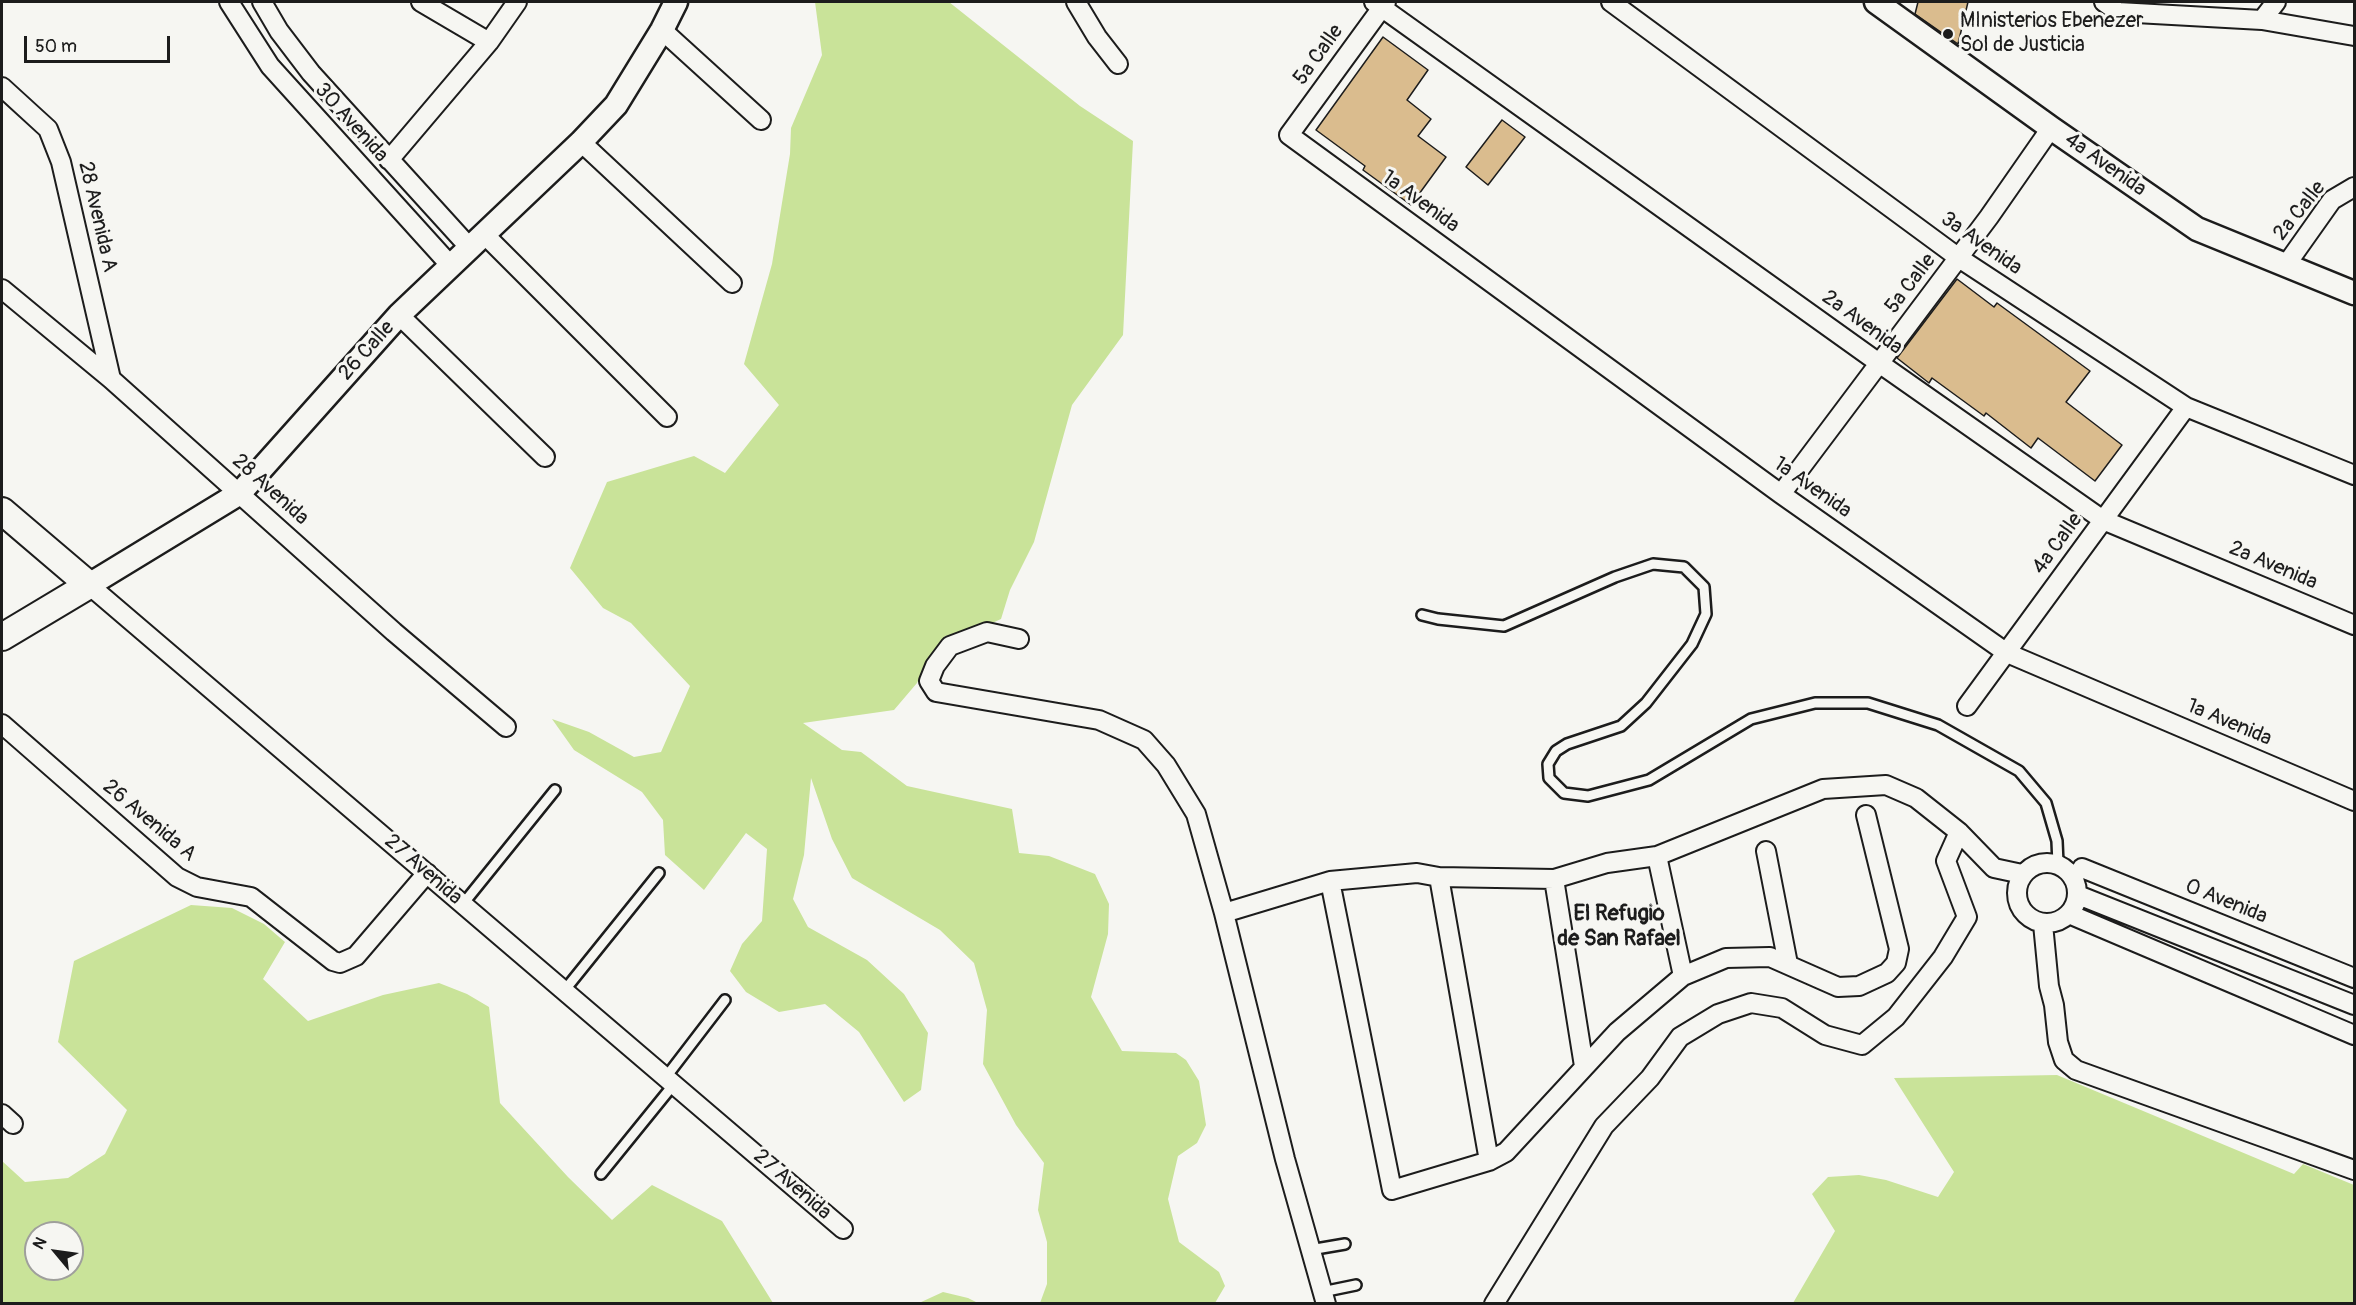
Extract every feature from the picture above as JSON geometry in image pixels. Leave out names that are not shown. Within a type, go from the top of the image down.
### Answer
[{"type":"main road","name":"27 Avenida","points":[[2,511],[89,585]]},
{"type":"main road","name":"26 Calle","points":[[2,637],[89,585]]},
{"type":"street","name":"30 Avenida","points":[[229,2],[270,66],[451,266]]},
{"type":"street","name":"30 Avenida","points":[[262,2],[279,31],[311,73],[389,160],[667,417]]},
{"type":"street","points":[[421,2],[489,42]]},
{"type":"street","points":[[389,160],[489,42],[517,2]]},
{"type":"street","name":"26 Calle","points":[[89,585],[240,494],[399,315],[581,142],[616,105],[662,30],[676,2]]},
{"type":"street","points":[[1076,2],[1097,37],[1118,64]]},
{"type":"street","name":"3a Avenida","points":[[1611,2],[1959,258],[2186,407],[2355,475]]},
{"type":"street","name":"4a Avenida","points":[[1876,2],[2051,128],[2198,229],[2355,293]]},
{"type":"street","points":[[2262,20],[2276,2]]},
{"type":"street","name":"5a Calle","points":[[1289,135],[1381,3]]},
{"type":"street","name":"2a Avenida","points":[[1381,3],[1879,363],[2103,520],[2355,625]]},
{"type":"street","points":[[2116,5],[2262,20],[2355,36]]},
{"type":"street","points":[[662,30],[761,120]]},
{"type":"street","name":"28 Avenida A","points":[[2,87],[48,129],[61,162],[111,379]]},
{"type":"street","name":"5a Calle","points":[[1781,494],[1959,258],[2051,128]]},
{"type":"street","name":"1a Avenida","points":[[1289,135],[1781,494],[2007,652],[2355,801]]},
{"type":"street","points":[[581,142],[732,283]]},
{"type":"street","name":"2a Calle","points":[[2286,265],[2332,200],[2352,187]]},
{"type":"street","name":"28 Avenida","points":[[2,289],[111,379],[394,632],[506,727]]},
{"type":"street","points":[[399,315],[545,457]]},
{"type":"street","name":"4a Calle","points":[[1967,706],[2186,407]]},
{"type":"street","name":"27 Avenida","points":[[89,585],[843,1229]]},
{"type":"street","points":[[1019,639],[987,632],[950,646],[935,666],[929,681],[936,692],[1099,720],[1144,740],[1166,765],[1196,814],[1324,1298]]},
{"type":"street","name":"26 Avenida A","points":[[2,724],[177,877],[197,887],[251,897],[333,961],[340,963],[356,956],[427,873]]},
{"type":"street","points":[[1224,913],[1330,881],[1417,873],[1439,877],[1554,879],[1607,863],[1657,855],[1823,789],[1886,785],[1916,798],[1959,832],[1994,868],[2022,874]]},
{"type":"street","points":[[1330,881],[1392,1190],[1489,1161],[1506,1152],[1617,1032],[1683,976],[1726,958],[1770,957],[1838,987],[1859,986],[1887,973],[1896,963],[1899,949],[1866,814]]},
{"type":"street","points":[[1494,1304],[1604,1126],[1650,1078],[1680,1037],[1718,1014],[1751,1003],[1782,1008],[1825,1035],[1862,1045],[1896,1017],[1943,957],[1967,917],[1946,861],[1959,832]]},
{"type":"street","points":[[1766,850],[1788,964]]},
{"type":"street","points":[[1657,855],[1683,976]]},
{"type":"street","points":[[2045,862],[2058,864],[2069,871],[2076,882],[2078,895],[2069,914],[2058,922],[2043,924],[2023,912],[2017,900],[2017,886],[2022,874],[2032,866],[2045,862]]},
{"type":"street","name":"0 Avenida","points":[[2082,868],[2355,978]]},
{"type":"street","points":[[1439,877],[1489,1161]]},
{"type":"street","points":[[1554,879],[1584,1066]]},
{"type":"street","points":[[2078,895],[2229,953],[2355,1005]]},
{"type":"street","points":[[2069,914],[2355,1035]]},
{"type":"street","points":[[2043,924],[2049,986],[2054,1005],[2058,1042],[2064,1060],[2076,1070],[2355,1170]]},
{"type":"street","points":[[2159,952],[2169,930]]},
{"type":"street","points":[[2221,978],[2229,953]]},
{"type":"lane","points":[[1422,615],[1438,620],[1504,626],[1615,577],[1653,564],[1684,567],[1704,586],[1706,614],[1692,644],[1646,703],[1621,726],[1567,744],[1556,752],[1548,764],[1549,778],[1564,793],[1588,796],[1649,780],[1751,719],[1815,703],[1868,703],[1938,725],[2019,771],[2046,803],[2057,841],[2058,864]]},
{"type":"lane","points":[[463,904],[555,790]]},
{"type":"lane","points":[[564,991],[659,873]]},
{"type":"lane","points":[[601,1174],[670,1081],[725,1000]]},
{"type":"lane","points":[[1310,1250],[1345,1244]]},
{"type":"lane","points":[[1324,1298],[1356,1285]]},
{"type":"green space","points":[[815,2],[949,2],[1080,106],[1133,141],[1123,335],[1072,405],[1034,542],[1010,590],[1001,619],[970,633],[945,636],[925,665],[917,683],[894,710],[803,723],[842,750],[861,752],[907,786],[1012,809],[1019,853],[1049,856],[1095,874],[1109,904],[1108,934],[1091,997],[1122,1051],[1176,1053],[1186,1060],[1199,1081],[1206,1125],[1197,1143],[1178,1156],[1168,1199],[1179,1242],[1219,1272],[1225,1286],[1215,1303],[1040,1303],[1047,1284],[1047,1242],[1038,1210],[1044,1163],[1016,1125],[983,1064],[987,1010],[974,963],[940,930],[852,878],[832,839],[811,778],[804,855],[793,899],[808,927],[867,960],[904,994],[928,1033],[921,1090],[904,1102],[859,1032],[825,1004],[779,1012],[746,992],[730,971],[742,944],[762,921],[767,849],[746,833],[704,890],[665,855],[663,820],[642,792],[574,750],[552,719],[589,732],[634,757],[661,752],[690,686],[631,623],[603,608],[570,568],[607,482],[694,456],[725,473],[779,405],[744,364],[772,264],[790,154],[791,128],[822,55]]},
{"type":"green space","points":[[191,905],[232,908],[264,924],[285,942],[263,979],[308,1021],[383,995],[439,983],[467,994],[489,1007],[500,1103],[568,1177],[612,1220],[652,1185],[722,1221],[773,1303],[2,1303],[2,1161],[25,1182],[68,1178],[105,1154],[127,1110],[58,1042],[74,961]]},
{"type":"green space","points":[[2057,1075],[2294,1174],[2303,1164],[2354,1185],[2354,1303],[1793,1303],[1835,1231],[1812,1194],[1828,1177],[1859,1175],[1886,1180],[1938,1197],[1954,1172],[1894,1078]]},
{"type":"green space","points":[[943,1292],[968,1298],[978,1303],[919,1303]]},
{"type":"building","name":"MInisterios Ebenezer Sol de Justicia","points":[[1918,2],[1968,2],[1958,44],[1915,14]]},
{"type":"building","points":[[1383,37],[1428,70],[1407,100],[1431,119],[1418,136],[1446,157],[1411,205],[1363,170],[1365,166],[1316,130]]},
{"type":"building","points":[[1502,120],[1525,137],[1488,185],[1466,167]]},
{"type":"building","points":[[1957,279],[1994,307],[1997,303],[2090,371],[2066,402],[2122,445],[2095,481],[2038,438],[2031,448],[1986,413],[1984,416],[1932,378],[1929,383],[1897,358]]},
{"type":"place","name":"MInisterios Ebenezer Sol de Justicia","points":[[1948,34]]},
{"type":"district","name":"El Refugio de San Rafael","points":[[1619,926]]}]
